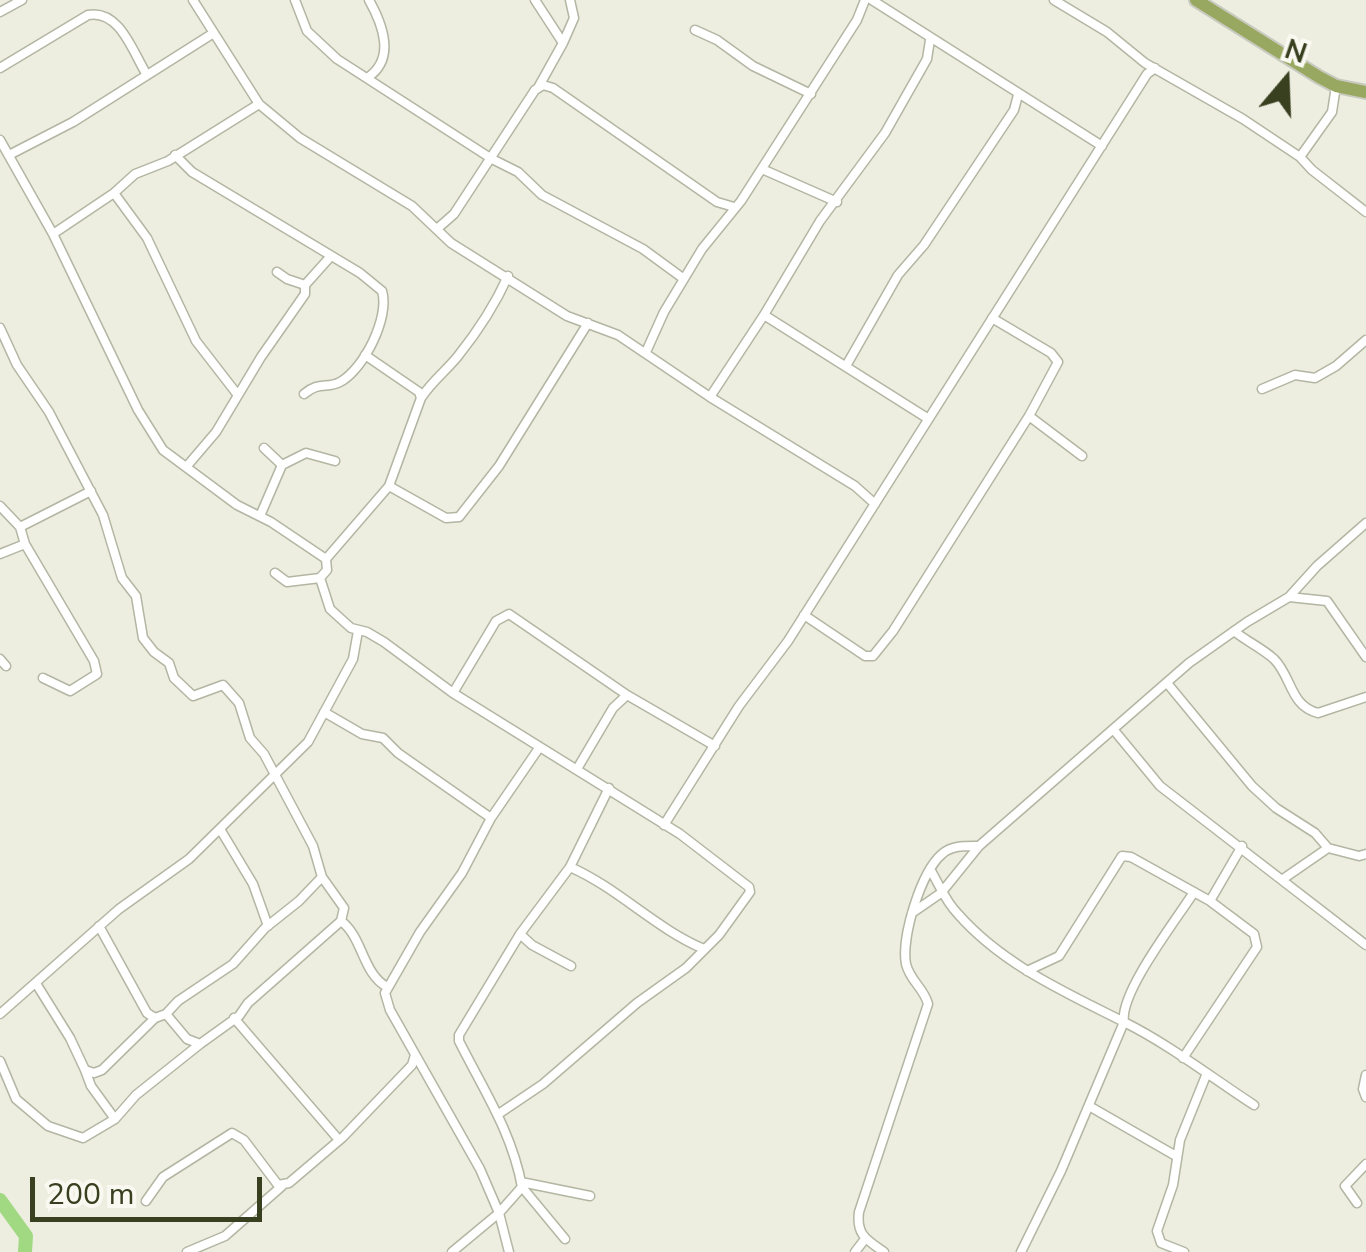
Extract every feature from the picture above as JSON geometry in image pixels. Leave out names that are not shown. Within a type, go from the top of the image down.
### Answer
[{"type":"main road","points":[[1196,0],[1336,86],[1366,92]]},
{"type":"street","points":[[0,12],[22,0]]},
{"type":"street","points":[[193,0],[258,104],[300,138],[412,206],[451,243],[567,316],[588,322],[646,352],[710,397],[855,486],[874,504]]},
{"type":"street","points":[[295,0],[308,31],[337,58],[518,172],[542,195],[643,249],[684,279]]},
{"type":"street","points":[[367,78],[378,69],[387,36],[370,0]]},
{"type":"street","points":[[535,0],[562,42]]},
{"type":"street","points":[[438,228],[454,214],[540,86],[574,18],[570,0]]},
{"type":"street","points":[[646,352],[684,279],[762,169],[868,0],[1102,146]]},
{"type":"street","points":[[1054,0],[1106,32],[1151,71],[1244,119],[1300,157],[1366,212]]},
{"type":"street","points":[[0,68],[96,13],[115,21],[146,76]]},
{"type":"street","points":[[695,30],[717,40],[753,66],[811,94]]},
{"type":"street","points":[[11,154],[73,122],[212,34]]},
{"type":"street","points":[[710,397],[820,221],[885,134],[928,58],[930,40]]},
{"type":"street","points":[[664,824],[804,615],[1151,71]]},
{"type":"street","points":[[540,86],[553,88],[717,202],[734,207]]},
{"type":"street","points":[[1300,157],[1332,112],[1336,86]]},
{"type":"street","points":[[846,366],[898,275],[924,245],[1014,110],[1018,96]]},
{"type":"street","points":[[53,234],[136,174],[258,104]]},
{"type":"street","points":[[1,142],[53,234],[138,410],[163,450],[237,505],[326,559]]},
{"type":"street","points":[[175,155],[192,172],[372,281],[382,291],[384,309],[378,331],[365,354],[344,380],[319,384],[304,394]]},
{"type":"street","points":[[762,169],[837,202]]},
{"type":"street","points":[[114,193],[147,238],[196,341],[237,394]]},
{"type":"street","points":[[188,466],[216,432],[305,294],[305,285],[332,256]]},
{"type":"street","points":[[277,272],[305,285]]},
{"type":"street","points":[[275,572],[287,582],[320,578],[327,570],[326,559],[390,486],[421,398],[432,380],[456,359],[488,317],[508,276]]},
{"type":"street","points":[[764,315],[927,418]]},
{"type":"street","points":[[804,615],[865,656],[873,656],[894,630],[1029,416],[1058,362],[1052,353],[992,318]]},
{"type":"street","points":[[390,486],[446,518],[459,517],[499,466],[588,322]]},
{"type":"street","points":[[0,328],[50,412],[103,515],[122,578],[136,596],[143,638],[169,662],[174,678],[193,696],[223,685],[239,703],[250,738],[264,754],[313,846],[322,877],[344,908],[341,921],[234,1018],[136,1095],[115,1119],[82,1138],[48,1126],[16,1099],[0,1061]]},
{"type":"street","points":[[1262,389],[1295,375],[1314,378],[1366,340]]},
{"type":"street","points":[[0,360],[12,354]]},
{"type":"street","points":[[365,354],[419,392],[421,398]]},
{"type":"street","points":[[1029,416],[1082,456]]},
{"type":"street","points":[[264,448],[282,465]]},
{"type":"street","points":[[260,516],[282,465],[306,453],[335,461]]},
{"type":"street","points":[[20,528],[91,490]]},
{"type":"street","points":[[0,506],[20,528],[25,544],[94,662],[97,674],[70,691],[43,678]]},
{"type":"street","points":[[912,914],[941,893],[979,846],[1113,729],[1234,631],[1289,598],[1366,523]]},
{"type":"street","points":[[0,554],[25,544]]},
{"type":"street","points":[[320,578],[330,610],[358,631],[384,642],[452,693],[610,788],[700,847],[749,887],[750,892],[738,910],[686,968],[636,1002],[566,1066],[500,1113]]},
{"type":"street","points":[[1289,598],[1327,601],[1366,657]]},
{"type":"street","points":[[452,693],[496,621],[509,614],[627,695],[715,746]]},
{"type":"street","points":[[0,1014],[99,926],[188,859],[308,742],[353,659],[358,631]]},
{"type":"street","points":[[1234,631],[1282,668],[1298,702],[1311,711],[1318,713],[1366,698]]},
{"type":"street","points":[[1167,684],[1252,786],[1276,808],[1314,833],[1328,848],[1359,856],[1366,854]]},
{"type":"street","points":[[578,769],[613,708],[627,695]]},
{"type":"street","points":[[324,712],[362,734],[382,738],[491,818]]},
{"type":"street","points":[[1113,729],[1160,786],[1366,945]]},
{"type":"street","points":[[509,1252],[498,1212],[474,1157],[390,1010],[385,993],[426,923],[462,873],[491,818],[540,748]]},
{"type":"street","points":[[565,1239],[522,1184],[500,1113],[476,1075],[459,1035],[520,934],[570,868],[610,788]]},
{"type":"street","points":[[220,828],[253,884],[268,926]]},
{"type":"street","points":[[884,1252],[865,1239],[857,1226],[928,1004],[906,964],[907,930],[930,869],[940,854],[952,848],[979,846]]},
{"type":"street","points":[[1210,901],[1242,846]]},
{"type":"street","points":[[1283,879],[1328,848]]},
{"type":"street","points":[[1028,971],[1059,956],[1122,856],[1131,857],[1194,892],[1243,924],[1258,941],[1183,1058]]},
{"type":"street","points":[[570,868],[704,949]]},
{"type":"street","points":[[930,869],[941,893],[959,916],[1028,971],[1086,1006],[1124,1022],[1254,1105]]},
{"type":"street","points":[[85,1070],[102,1070],[155,1018],[166,1014],[178,1000],[232,964],[322,877]]},
{"type":"street","points":[[1021,1252],[1089,1106],[1140,974],[1194,892]]},
{"type":"street","points":[[341,921],[353,932],[357,947],[377,980],[388,986]]},
{"type":"street","points":[[99,926],[147,1014],[155,1018]]},
{"type":"street","points":[[520,934],[571,966]]},
{"type":"street","points":[[37,984],[70,1038],[90,1086],[115,1119]]},
{"type":"street","points":[[166,1014],[188,1039],[200,1044]]},
{"type":"street","points":[[234,1018],[339,1140]]},
{"type":"street","points":[[187,1252],[224,1236],[339,1140],[412,1066],[416,1055]]},
{"type":"street","points":[[1184,1252],[1157,1239],[1156,1231],[1172,1185],[1176,1156],[1207,1073]]},
{"type":"street","points":[[1366,1075],[1362,1089],[1366,1097]]},
{"type":"street","points":[[1089,1106],[1176,1156]]},
{"type":"street","points":[[146,1201],[163,1177],[232,1134],[244,1140],[282,1186]]},
{"type":"street","points":[[1358,1202],[1345,1186],[1366,1164]]},
{"type":"street","points":[[452,1252],[498,1212],[522,1184]]},
{"type":"street","points":[[522,1184],[590,1196]]},
{"type":"street","points":[[854,1252],[865,1239]]},
{"type":"waterway","points":[[0,1200],[26,1236],[25,1252]]}]
